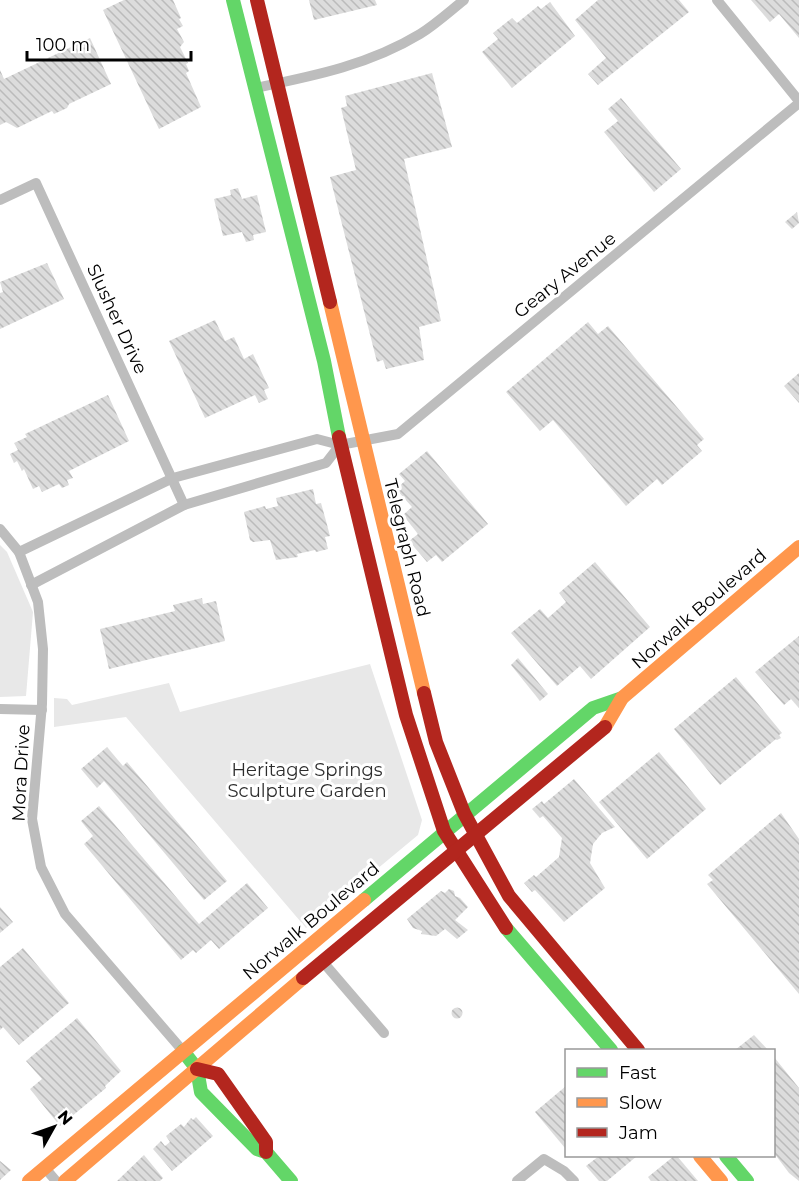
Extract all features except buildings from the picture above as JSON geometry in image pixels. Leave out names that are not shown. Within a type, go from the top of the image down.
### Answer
[{"type":"main road","points":[[233,0],[324,361],[340,445],[406,715],[444,831],[487,900],[529,959],[610,1049]]},
{"type":"main road","name":"Telegraph Road","points":[[257,0],[436,742],[464,813],[509,896],[637,1049]]},
{"type":"main road","name":"Norwalk Boulevard","points":[[29,1181],[324,936],[464,813],[593,708],[622,698],[799,547]]},
{"type":"main road","name":"Norwalk Boulevard","points":[[65,1181],[608,725],[622,698]]},
{"type":"main road","points":[[183,1051],[197,1069],[201,1092],[257,1149],[266,1152],[291,1181]]},
{"type":"main road","points":[[197,1069],[218,1074],[266,1142],[266,1152]]},
{"type":"main road","points":[[234,1125],[246,1114]]},
{"type":"main road","points":[[702,1157],[721,1181]]},
{"type":"main road","points":[[728,1157],[747,1181]]},
{"type":"street","points":[[255,88],[337,71],[381,55],[422,33],[464,0]]},
{"type":"street","points":[[717,0],[799,102]]},
{"type":"street","name":"Geary Avenue","points":[[340,445],[398,434],[799,102]]},
{"type":"street","name":"Slusher Drive","points":[[0,200],[36,183],[184,505]]},
{"type":"street","points":[[19,552],[173,478],[317,439],[340,445],[326,463],[184,505],[31,585]]},
{"type":"street","name":"Mora Drive","points":[[0,529],[19,552],[38,602],[42,649],[42,710],[32,819],[41,867],[65,914],[183,1051]]},
{"type":"street","points":[[0,709],[42,710]]},
{"type":"street","points":[[323,962],[384,1033]]},
{"type":"street","points":[[518,1181],[544,1159],[564,1171],[574,1181]]},
{"type":"street","points":[[45,1168],[56,1181]]},
{"type":"green space","points":[[0,545],[7,552],[33,612],[26,696],[0,697]]},
{"type":"green space","name":"Heritage Springs Sculpture Garden","points":[[370,664],[422,820],[418,835],[306,928],[126,717],[54,727],[54,698],[67,699],[72,705],[169,683],[180,712]]},
{"type":"traffic: fast","points":[[233,0],[324,361],[339,437]]},
{"type":"traffic: fast","points":[[364,900],[593,708],[622,698]]},
{"type":"traffic: fast","points":[[506,928],[610,1049]]},
{"type":"traffic: fast","points":[[183,1051],[197,1069],[201,1092],[257,1149],[266,1152],[291,1181]]},
{"type":"traffic: fast","points":[[727,1157],[747,1181]]},
{"type":"traffic: slow","points":[[330,302],[424,693]]},
{"type":"traffic: slow","points":[[605,727],[622,698],[799,547]]},
{"type":"traffic: slow","points":[[29,1181],[364,900]]},
{"type":"traffic: slow","points":[[65,1181],[303,978]]},
{"type":"traffic: slow","points":[[701,1157],[721,1181]]},
{"type":"traffic: jam","points":[[257,0],[330,302]]},
{"type":"traffic: jam","points":[[339,437],[406,715],[444,831],[506,928]]},
{"type":"traffic: jam","points":[[424,693],[436,742],[464,813],[509,896],[637,1049]]},
{"type":"traffic: jam","points":[[303,978],[605,727]]},
{"type":"traffic: jam","points":[[197,1069],[218,1074],[266,1142],[266,1152]]}]
